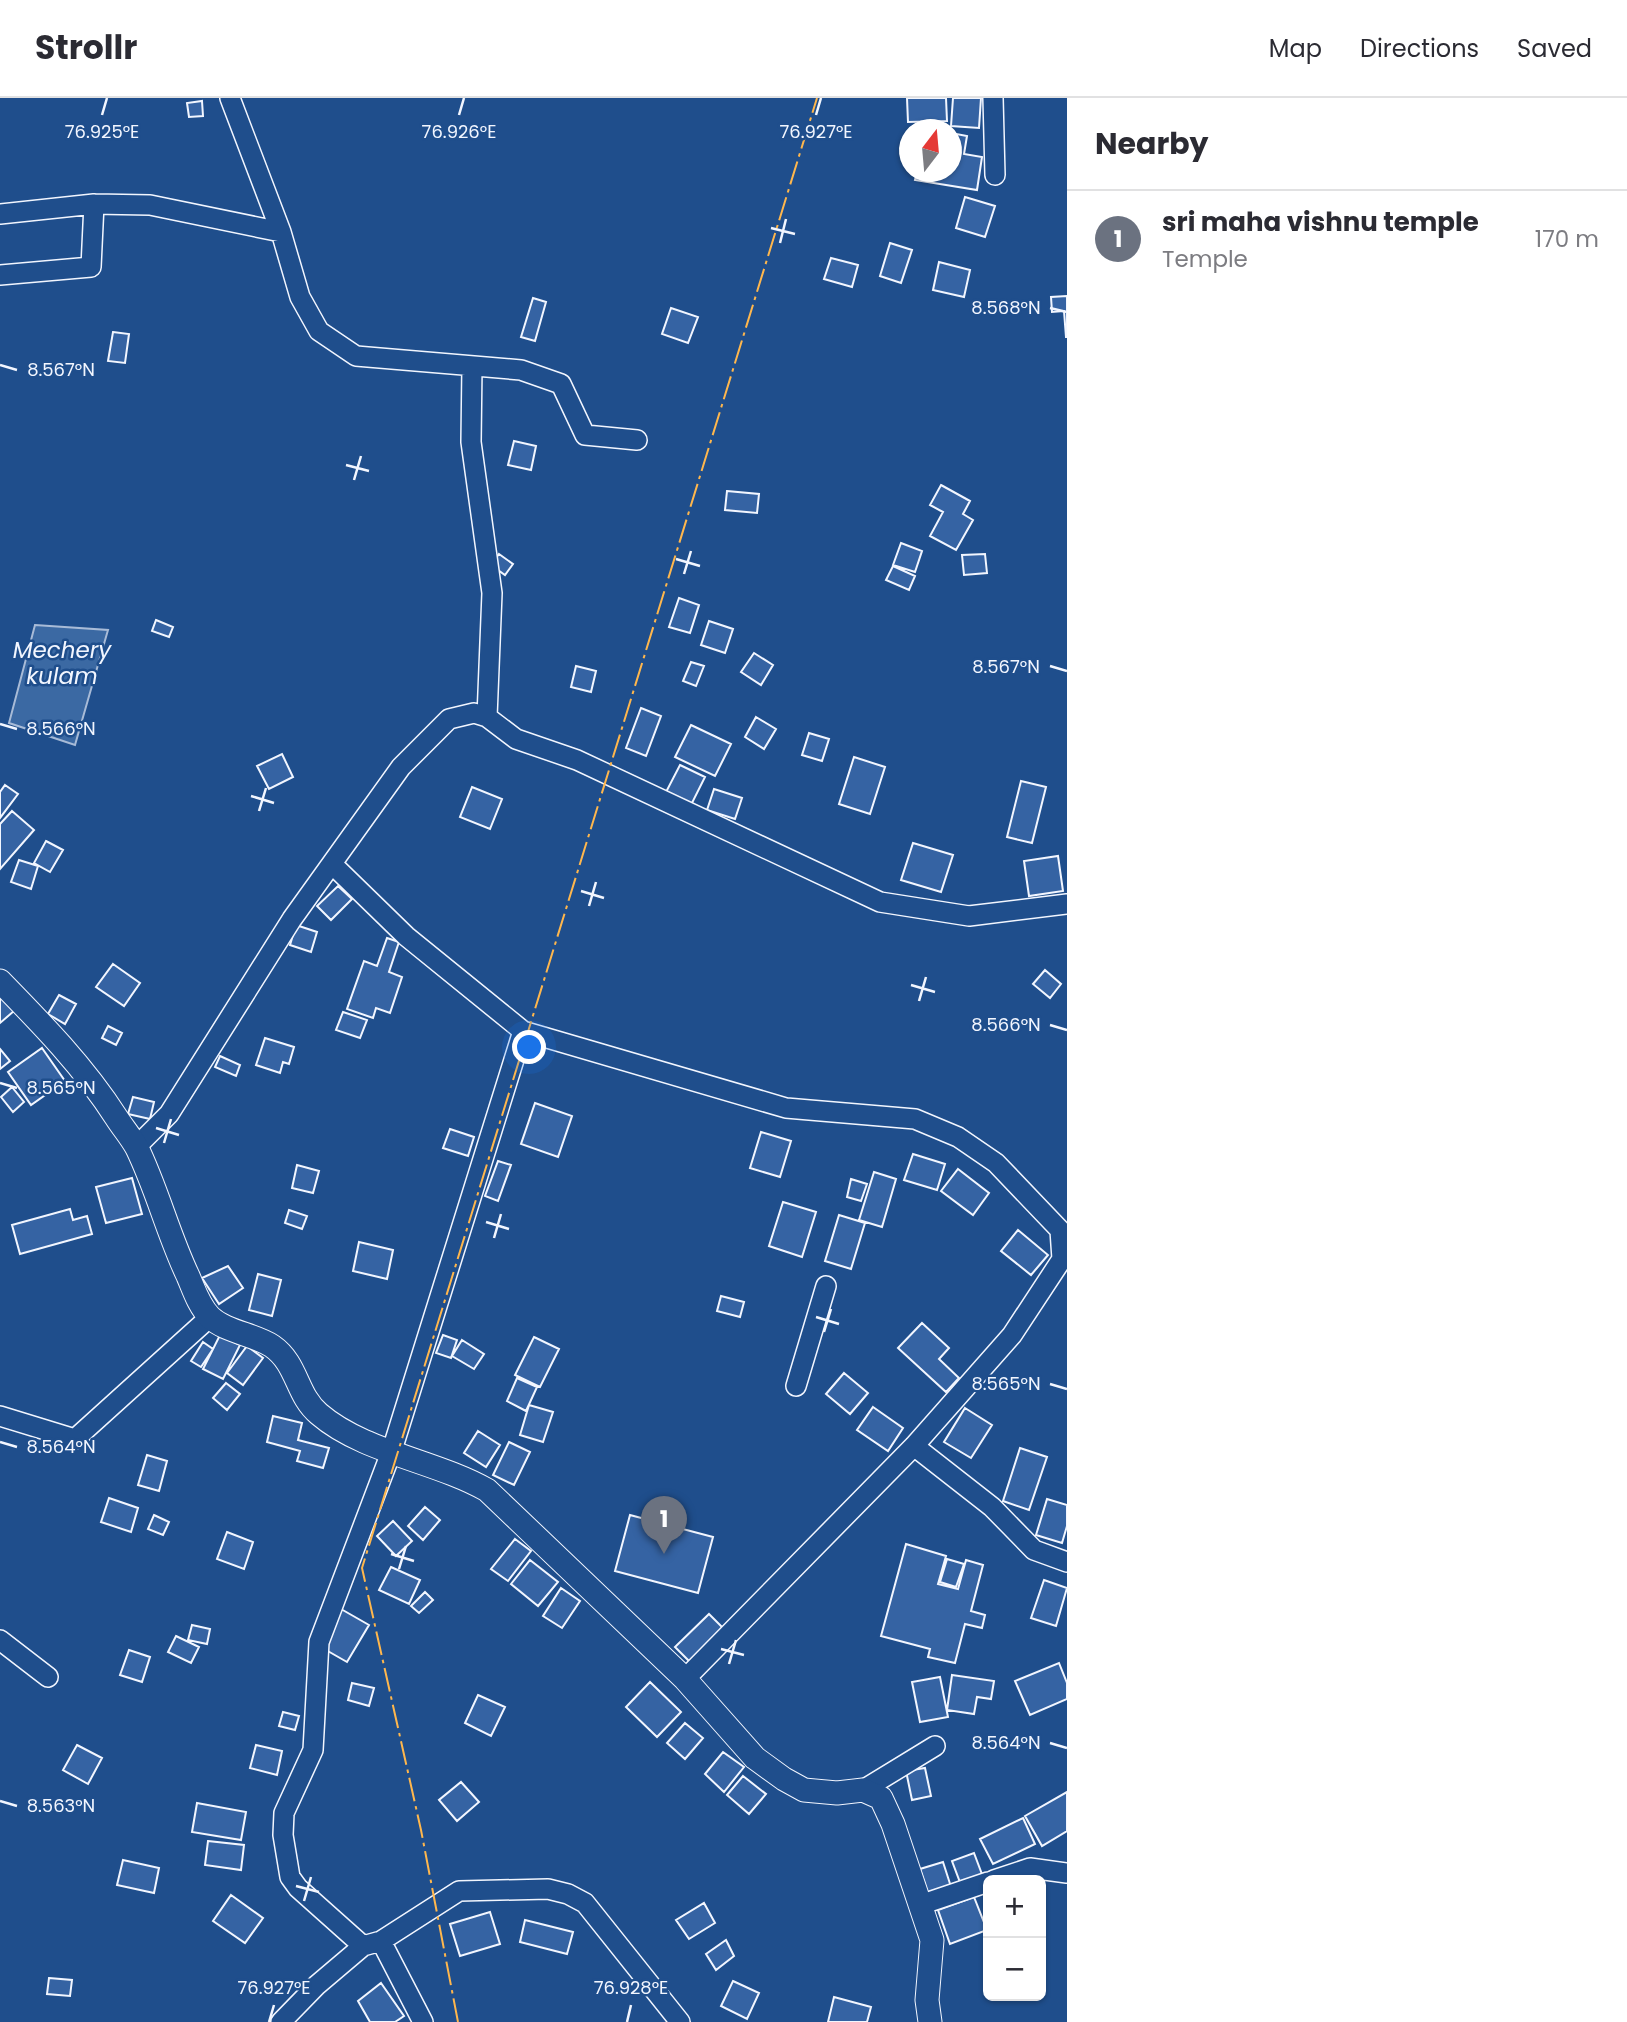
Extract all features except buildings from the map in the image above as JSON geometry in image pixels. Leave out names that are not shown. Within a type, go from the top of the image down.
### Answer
[{"type":"street","points":[[230,98],[281,232],[300,297],[319,331],[356,356],[521,370],[562,384],[585,435],[637,440]]},
{"type":"street","points":[[993,98],[995,176]]},
{"type":"street","points":[[0,214],[94,204],[150,205],[281,232]]},
{"type":"street","points":[[0,275],[91,267],[94,204]]},
{"type":"street","points":[[472,366],[471,442],[492,593],[487,718]]},
{"type":"street","points":[[136,1147],[169,1114],[292,919],[401,768],[436,729],[449,719],[474,713],[487,718],[516,740],[577,760],[880,902],[969,916],[1067,904]]},
{"type":"street","points":[[331,864],[406,936],[523,1031],[786,1108],[915,1119],[958,1137],[996,1163],[1060,1230],[1062,1259],[1012,1335],[914,1447],[685,1679]]},
{"type":"street","points":[[0,981],[98,1088],[136,1147],[175,1251],[196,1296],[210,1317],[223,1325],[253,1335],[284,1357],[295,1371],[302,1396],[318,1414],[344,1431],[463,1476],[487,1490],[685,1679],[755,1758],[784,1779],[804,1790],[863,1790],[874,1793],[885,1807],[932,1940],[927,2000],[930,2022]]},
{"type":"street","points":[[423,2022],[372,1944],[298,1888],[290,1877],[283,1835],[284,1813],[313,1750],[319,1643],[393,1450],[523,1031]]},
{"type":"street","points":[[796,1386],[827,1286]]},
{"type":"street","points":[[0,1416],[75,1439],[210,1317]]},
{"type":"street","points":[[914,1447],[992,1507],[1034,1550],[1067,1562]]},
{"type":"street","points":[[0,1640],[48,1677]]},
{"type":"street","points":[[863,1790],[935,1746]]},
{"type":"street","points":[[1009,1875],[1030,1868],[1067,1872]]},
{"type":"street","points":[[920,1905],[983,1884]]},
{"type":"street","points":[[281,2022],[317,1985],[372,1944],[459,1891],[525,1887],[568,1894],[585,1903],[680,2022]]},
{"type":"water","name":"Mechery kulam","points":[[35,625],[108,630],[75,745],[9,723]]},
{"type":"power","points":[[458,2022],[421,1830],[362,1568],[817,98]]},
{"type":"place","name":"sri maha vishnu temple","points":[[664,1554]]}]
